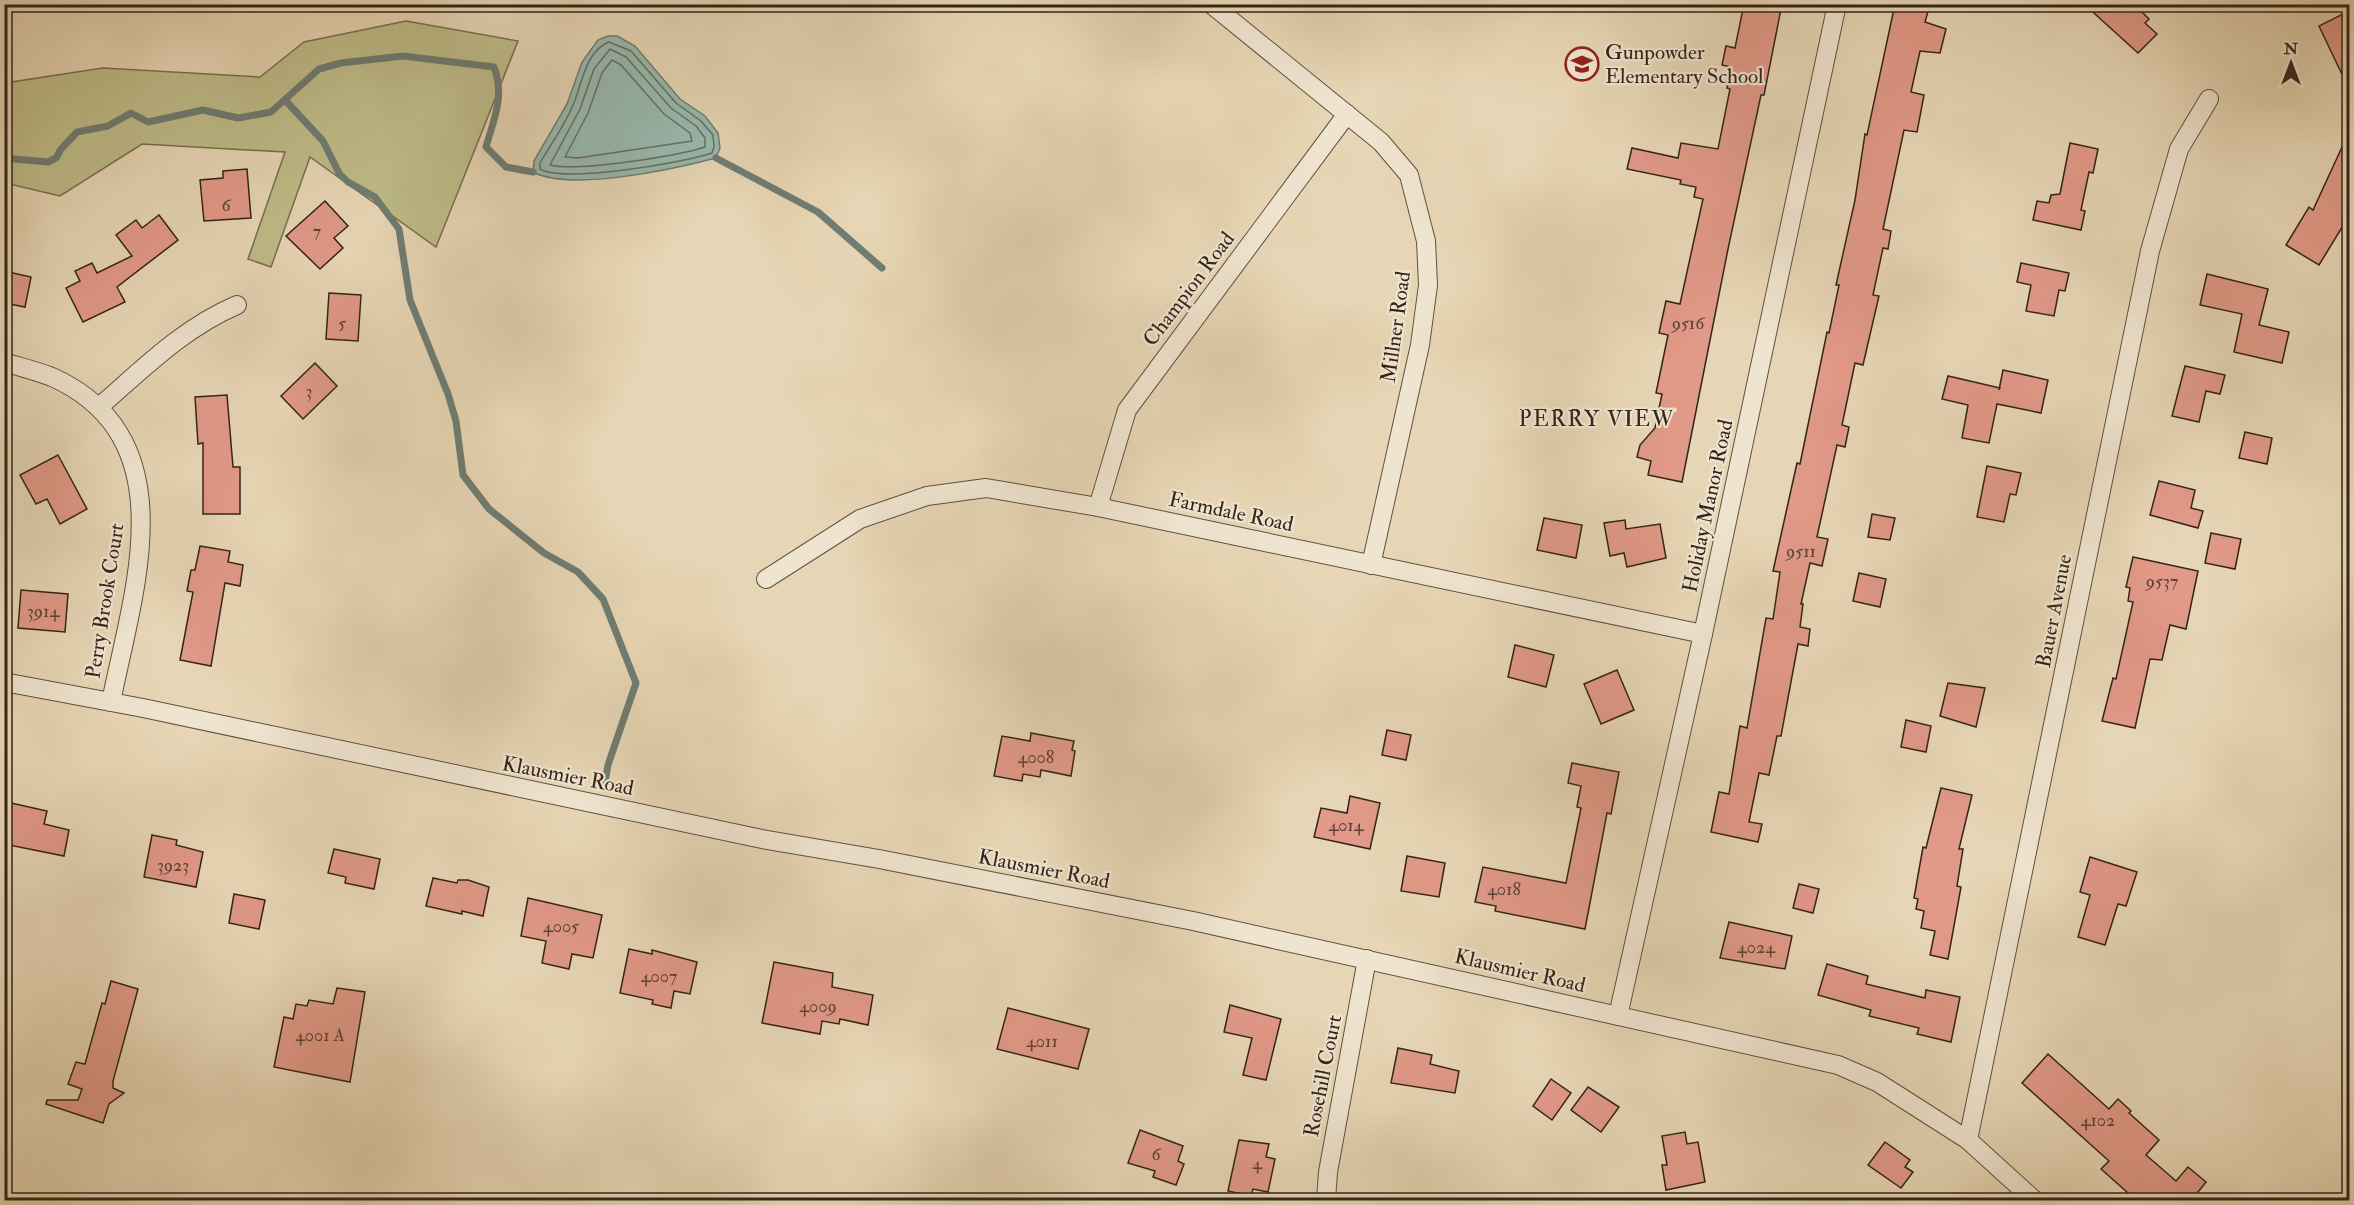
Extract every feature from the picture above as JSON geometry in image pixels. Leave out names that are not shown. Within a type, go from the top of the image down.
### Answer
[{"type":"street","name":"Millner Road","points":[[1211,4],[1381,142],[1409,175],[1425,242],[1428,285],[1420,345],[1371,565]]},
{"type":"street","name":"Holiday Manor Road","points":[[1618,1016],[1703,634],[1837,4]]},
{"type":"street","name":"Bauer Avenue","points":[[1968,1140],[2150,251],[2179,149],[2209,99]]},
{"type":"street","name":"Champion Road","points":[[1098,507],[1127,410],[1347,114]]},
{"type":"street","points":[[99,407],[176,340],[212,316],[237,305]]},
{"type":"street","name":"Perry Brook Court","points":[[4,362],[52,377],[99,407],[113,424],[128,449],[142,496],[142,528],[136,574],[111,702]]},
{"type":"street","name":"Farmdale Road","points":[[766,579],[860,519],[927,496],[986,488],[1098,507],[1703,634]]},
{"type":"street","name":"Klausmier Road","points":[[4,682],[111,702],[751,837],[879,859],[1193,921],[1838,1065],[1877,1082],[1968,1140],[2034,1200]]},
{"type":"street","name":"Rosehill Court","points":[[1326,1200],[1328,1172],[1367,959]]},
{"type":"shaded area","points":[[406,21],[518,41],[436,247],[310,157],[271,267],[248,259],[285,152],[142,144],[60,196],[5,183],[5,83],[103,68],[260,77],[304,42]]},
{"type":"water","points":[[608,36],[617,36],[635,46],[680,99],[705,116],[718,133],[720,148],[716,158],[650,173],[597,179],[550,178],[533,172],[534,161],[567,104],[582,62],[598,40]]},
{"type":"building","points":[[1744,4],[1782,4],[1764,95],[1761,95],[1728,249],[1682,482],[1648,475],[1651,461],[1637,457],[1640,445],[1655,428],[1662,394],[1656,393],[1668,335],[1659,333],[1666,301],[1680,304],[1703,199],[1694,197],[1696,187],[1680,184],[1681,180],[1627,169],[1632,148],[1678,158],[1681,143],[1718,149],[1730,89],[1727,88],[1731,67],[1722,65],[1726,46],[1735,48]]},
{"type":"building","points":[[1895,4],[1929,8],[1925,22],[1946,29],[1940,53],[1920,51],[1911,92],[1924,95],[1917,132],[1904,130],[1883,229],[1891,231],[1888,249],[1883,248],[1873,295],[1879,296],[1863,365],[1855,363],[1842,425],[1849,427],[1845,447],[1837,445],[1817,537],[1828,539],[1822,566],[1810,563],[1801,604],[1803,604],[1800,627],[1810,629],[1808,646],[1798,644],[1781,736],[1777,736],[1769,775],[1759,773],[1749,822],[1762,824],[1758,842],[1711,832],[1719,792],[1729,794],[1740,726],[1747,728],[1766,618],[1773,619],[1780,572],[1773,571],[1797,463],[1800,464],[1827,332],[1829,333],[1839,285],[1836,285],[1855,200],[1865,134],[1867,135]]},
{"type":"building","points":[[2084,4],[2134,4],[2149,19],[2145,23],[2157,34],[2138,53]]},
{"type":"building","points":[[2349,11],[2349,89],[2319,26]]},
{"type":"building","points":[[2349,132],[2349,216],[2319,265],[2286,245],[2309,207],[2313,210]]},
{"type":"building","points":[[2070,143],[2098,149],[2093,173],[2089,172],[2081,210],[2085,211],[2081,230],[2033,220],[2037,201],[2049,203],[2051,195],[2060,194]]},
{"type":"building","points":[[247,169],[251,218],[204,221],[200,180],[223,178],[223,171]]},
{"type":"building","points":[[325,201],[348,226],[334,238],[343,248],[320,269],[286,236]]},
{"type":"building","points":[[159,215],[178,240],[117,287],[125,302],[83,322],[66,288],[80,281],[75,271],[92,263],[97,273],[132,256],[116,235],[136,220],[142,228]]},
{"type":"building","points":[[2021,263],[2069,273],[2065,291],[2059,290],[2054,316],[2026,311],[2031,285],[2017,282]]},
{"type":"building","points":[[4,271],[31,277],[25,307],[4,303]]},
{"type":"building","points":[[2207,274],[2268,289],[2259,325],[2289,332],[2282,363],[2234,352],[2242,314],[2200,305]]},
{"type":"building","points":[[329,293],[361,295],[358,341],[326,339]]},
{"type":"building","points":[[315,363],[337,386],[303,419],[281,396]]},
{"type":"building","points":[[2185,366],[2225,375],[2220,394],[2206,391],[2199,422],[2172,416]]},
{"type":"building","points":[[2003,370],[2048,380],[2041,413],[1997,404],[1989,443],[1962,438],[1968,405],[1942,399],[1948,376],[1999,388]]},
{"type":"building","points":[[227,395],[233,467],[240,467],[240,514],[203,514],[203,443],[198,444],[195,397]]},
{"type":"building","points":[[2245,432],[2272,438],[2267,464],[2239,458]]},
{"type":"building","points":[[58,455],[87,509],[60,524],[47,499],[36,504],[20,475]]},
{"type":"building","points":[[1987,466],[2021,473],[2016,495],[2010,494],[2004,522],[1977,517]]},
{"type":"building","points":[[2159,481],[2195,490],[2191,508],[2203,511],[2198,528],[2150,515]]},
{"type":"building","points":[[1872,514],[1895,518],[1890,540],[1868,537]]},
{"type":"building","points":[[1544,518],[1582,525],[1576,558],[1537,550]]},
{"type":"building","points":[[1625,520],[1626,529],[1660,524],[1666,558],[1627,567],[1624,553],[1610,556],[1604,523]]},
{"type":"building","points":[[2211,533],[2241,539],[2235,569],[2205,563]]},
{"type":"building","points":[[200,546],[230,551],[228,562],[243,565],[240,586],[225,583],[211,666],[180,660],[193,592],[187,591],[191,570],[195,570]]},
{"type":"building","points":[[2133,557],[2198,571],[2186,629],[2170,625],[2162,660],[2150,659],[2135,728],[2102,721],[2113,678],[2116,679],[2133,602],[2128,601],[2130,588],[2126,587]]},
{"type":"building","points":[[1859,573],[1886,579],[1880,607],[1853,601]]},
{"type":"building","points":[[21,590],[68,594],[65,632],[18,628]]},
{"type":"building","points":[[1515,645],[1554,655],[1546,687],[1508,677]]},
{"type":"building","points":[[1617,670],[1634,710],[1601,724],[1584,684]]},
{"type":"building","points":[[1948,683],[1985,688],[1976,727],[1940,716]]},
{"type":"building","points":[[1906,720],[1931,726],[1926,752],[1901,747]]},
{"type":"building","points":[[1387,730],[1411,735],[1406,760],[1382,755]]},
{"type":"building","points":[[1031,733],[1074,741],[1072,750],[1075,751],[1071,776],[1041,770],[1040,777],[1023,774],[1022,781],[994,776],[1002,736],[1030,741]]},
{"type":"building","points":[[1572,763],[1619,772],[1611,814],[1607,813],[1585,929],[1495,911],[1496,906],[1475,902],[1483,867],[1566,883],[1581,808],[1577,807],[1581,786],[1568,783]]},
{"type":"building","points":[[1941,788],[1972,795],[1959,849],[1963,849],[1957,886],[1961,887],[1948,959],[1930,955],[1935,931],[1921,928],[1924,911],[1916,909],[1918,899],[1914,898],[1923,847],[1926,848]]},
{"type":"building","points":[[1350,796],[1380,803],[1370,849],[1314,837],[1321,808],[1347,813]]},
{"type":"building","points":[[11,803],[47,811],[44,824],[69,830],[64,856],[4,844]]},
{"type":"building","points":[[152,835],[177,840],[176,845],[203,852],[196,887],[144,877]]},
{"type":"building","points":[[334,849],[380,859],[374,889],[345,883],[346,877],[328,873]]},
{"type":"building","points":[[1407,856],[1445,863],[1439,897],[1401,891]]},
{"type":"building","points":[[2090,857],[2137,872],[2126,906],[2118,904],[2105,945],[2078,937],[2090,895],[2080,892]]},
{"type":"building","points":[[433,878],[457,883],[458,880],[468,880],[489,887],[483,916],[426,906]]},
{"type":"building","points":[[1799,884],[1819,889],[1813,913],[1793,908]]},
{"type":"building","points":[[234,894],[265,900],[259,929],[229,923]]},
{"type":"building","points":[[528,898],[602,915],[593,958],[572,954],[569,969],[542,963],[546,941],[521,936]]},
{"type":"building","points":[[1729,922],[1792,936],[1785,969],[1720,958]]},
{"type":"building","points":[[629,949],[652,954],[652,950],[697,962],[690,994],[674,991],[671,1008],[652,1004],[653,1000],[620,993]]},
{"type":"building","points":[[774,962],[833,973],[832,987],[873,995],[868,1025],[840,1019],[839,1024],[822,1021],[820,1034],[762,1023]]},
{"type":"building","points":[[1827,964],[1868,976],[1866,984],[1925,998],[1926,990],[1960,997],[1951,1042],[1917,1034],[1919,1028],[1869,1016],[1871,1010],[1818,995]]},
{"type":"building","points":[[111,981],[138,989],[113,1081],[113,1088],[124,1093],[109,1104],[103,1123],[46,1104],[47,1100],[78,1100],[82,1089],[68,1084],[76,1062],[85,1064],[102,1003],[105,1004]]},
{"type":"building","points":[[337,988],[365,992],[350,1082],[274,1067],[284,1017],[293,1019],[296,1004],[307,1006],[309,1000],[333,1004]]},
{"type":"building","points":[[1230,1005],[1281,1019],[1266,1080],[1243,1075],[1252,1038],[1224,1032]]},
{"type":"building","points":[[1008,1008],[1089,1029],[1078,1069],[997,1049]]},
{"type":"building","points":[[1398,1048],[1432,1055],[1430,1064],[1459,1071],[1455,1093],[1391,1083]]},
{"type":"building","points":[[2048,1054],[2109,1109],[2118,1099],[2131,1111],[2129,1113],[2159,1140],[2146,1155],[2176,1181],[2188,1167],[2206,1182],[2194,1197],[2198,1200],[2136,1200],[2101,1169],[2109,1161],[2022,1083]]},
{"type":"building","points":[[1551,1079],[1571,1093],[1552,1120],[1533,1106]]},
{"type":"building","points":[[1588,1087],[1619,1107],[1601,1132],[1571,1110]]},
{"type":"building","points":[[1140,1130],[1183,1146],[1178,1161],[1184,1164],[1176,1185],[1153,1177],[1155,1171],[1128,1163]]},
{"type":"building","points":[[1685,1132],[1687,1144],[1698,1142],[1705,1182],[1666,1190],[1662,1165],[1667,1165],[1662,1136]]},
{"type":"building","points":[[1239,1140],[1269,1144],[1266,1157],[1275,1159],[1268,1192],[1253,1189],[1251,1196],[1228,1191]]},
{"type":"building","points":[[1885,1142],[1910,1160],[1905,1167],[1913,1172],[1901,1188],[1868,1165]]},
{"type":"waterway","points":[[4,158],[48,162],[56,158],[77,132],[108,126],[131,113],[148,122],[203,110],[238,118],[271,112],[319,69],[341,63],[403,56],[494,67],[499,88],[495,117],[486,147],[506,167],[533,172]]},
{"type":"waterway","points":[[285,100],[323,141],[340,175],[345,179]]},
{"type":"waterway","points":[[716,158],[818,212],[882,268]]},
{"type":"waterway","points":[[348,182],[375,197],[399,229],[410,300],[448,394],[456,421],[463,475],[489,509],[544,553],[578,572],[603,599],[636,683],[608,765],[604,788]]},
{"type":"place","name":"Gunpowder Elementary School","points":[[1582,64]]},
{"type":"district","name":"PERRY VIEW","points":[[1597,419]]}]
